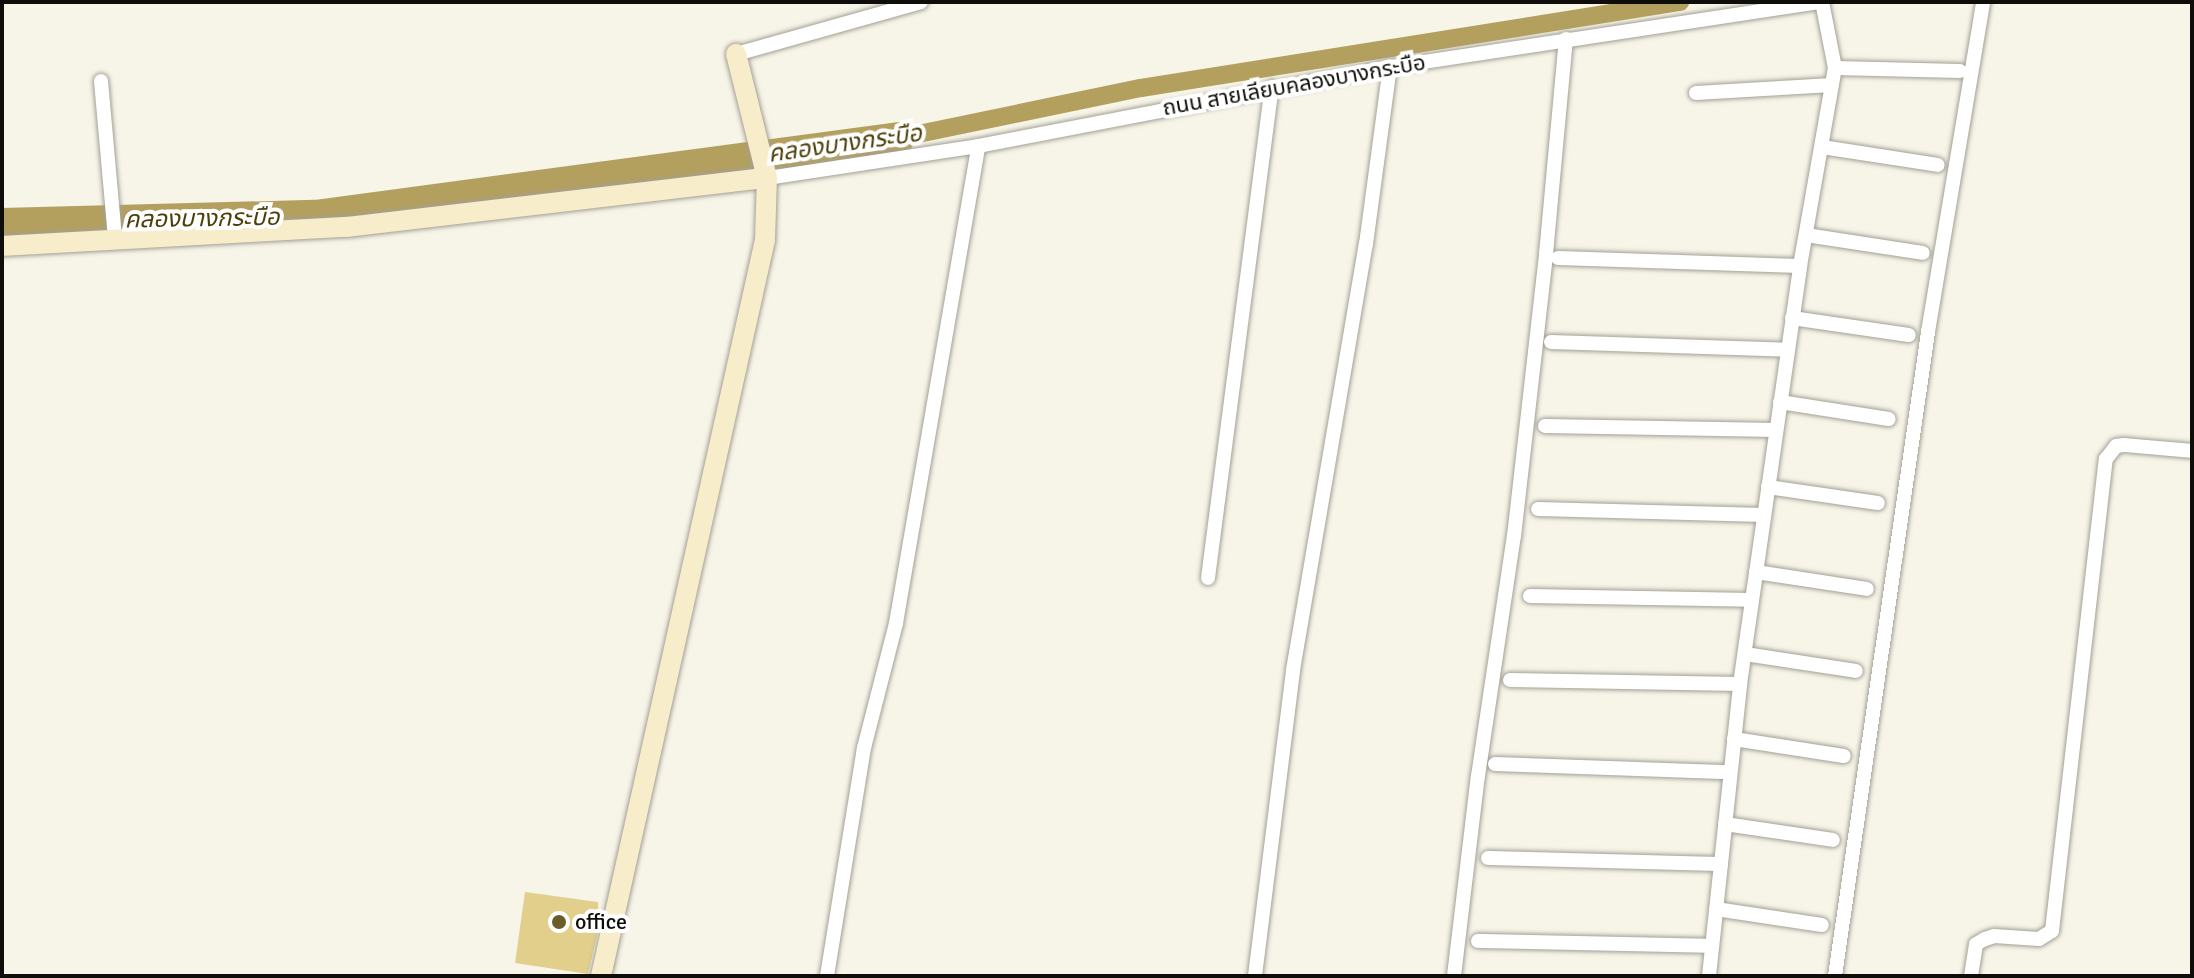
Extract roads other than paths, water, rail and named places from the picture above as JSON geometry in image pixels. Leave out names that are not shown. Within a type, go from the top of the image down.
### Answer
[{"type":"street","points":[[601,976],[765,240],[767,178],[736,54],[921,2]]},
{"type":"street","points":[[1709,976],[1740,684],[1800,266],[1835,68],[1822,2]]},
{"type":"street","name":"ถนน สายเลียบคลองบางกระบือ","points":[[767,178],[978,146],[1272,87],[1390,67],[1822,2]]},
{"type":"street","points":[[1835,976],[1928,332],[1983,2]]},
{"type":"street","points":[[1454,976],[1478,776],[1514,536],[1546,254],[1566,39]]},
{"type":"street","points":[[1255,976],[1293,670],[1366,244],[1390,67]]},
{"type":"street","points":[[1835,68],[1960,71]]},
{"type":"street","points":[[101,81],[115,236]]},
{"type":"street","points":[[1696,93],[1832,85]]},
{"type":"street","points":[[1208,578],[1272,87]]},
{"type":"street","points":[[827,976],[864,748],[896,623],[978,146]]},
{"type":"street","points":[[1822,147],[1938,165]]},
{"type":"street","points":[[2,246],[115,236],[347,227],[767,178]]},
{"type":"street","points":[[1806,235],[1923,253]]},
{"type":"street","points":[[1558,258],[1800,266]]},
{"type":"street","points":[[1792,318],[1909,335]]},
{"type":"street","points":[[1551,342],[1788,350]]},
{"type":"street","points":[[1780,402],[1889,419]]},
{"type":"street","points":[[1545,426],[1776,430]]},
{"type":"street","points":[[1971,976],[1976,944],[1994,936],[2039,939],[2052,931],[2106,459],[2116,446],[2124,445],[2192,451]]},
{"type":"street","points":[[1768,487],[1878,503]]},
{"type":"street","points":[[1538,509],[1764,515]]},
{"type":"street","points":[[1756,572],[1867,589]]},
{"type":"street","points":[[1530,596],[1752,600]]},
{"type":"street","points":[[1745,654],[1856,671]]},
{"type":"street","points":[[1510,680],[1740,684]]},
{"type":"street","points":[[1734,739],[1844,756]]},
{"type":"street","points":[[1495,764],[1729,772]]},
{"type":"street","points":[[1725,824],[1833,840]]},
{"type":"street","points":[[1488,858],[1721,864]]},
{"type":"street","points":[[1716,909],[1822,925]]},
{"type":"street","points":[[1478,941],[1712,946]]},
{"type":"waterway","name":"คลองบางกระบือ","points":[[899,138],[1141,88],[1680,2]]},
{"type":"waterway","name":"คลองบางกระบือ","points":[[2,224],[315,216],[899,138]]},
{"type":"place","name":"office","points":[[559,922]]}]
